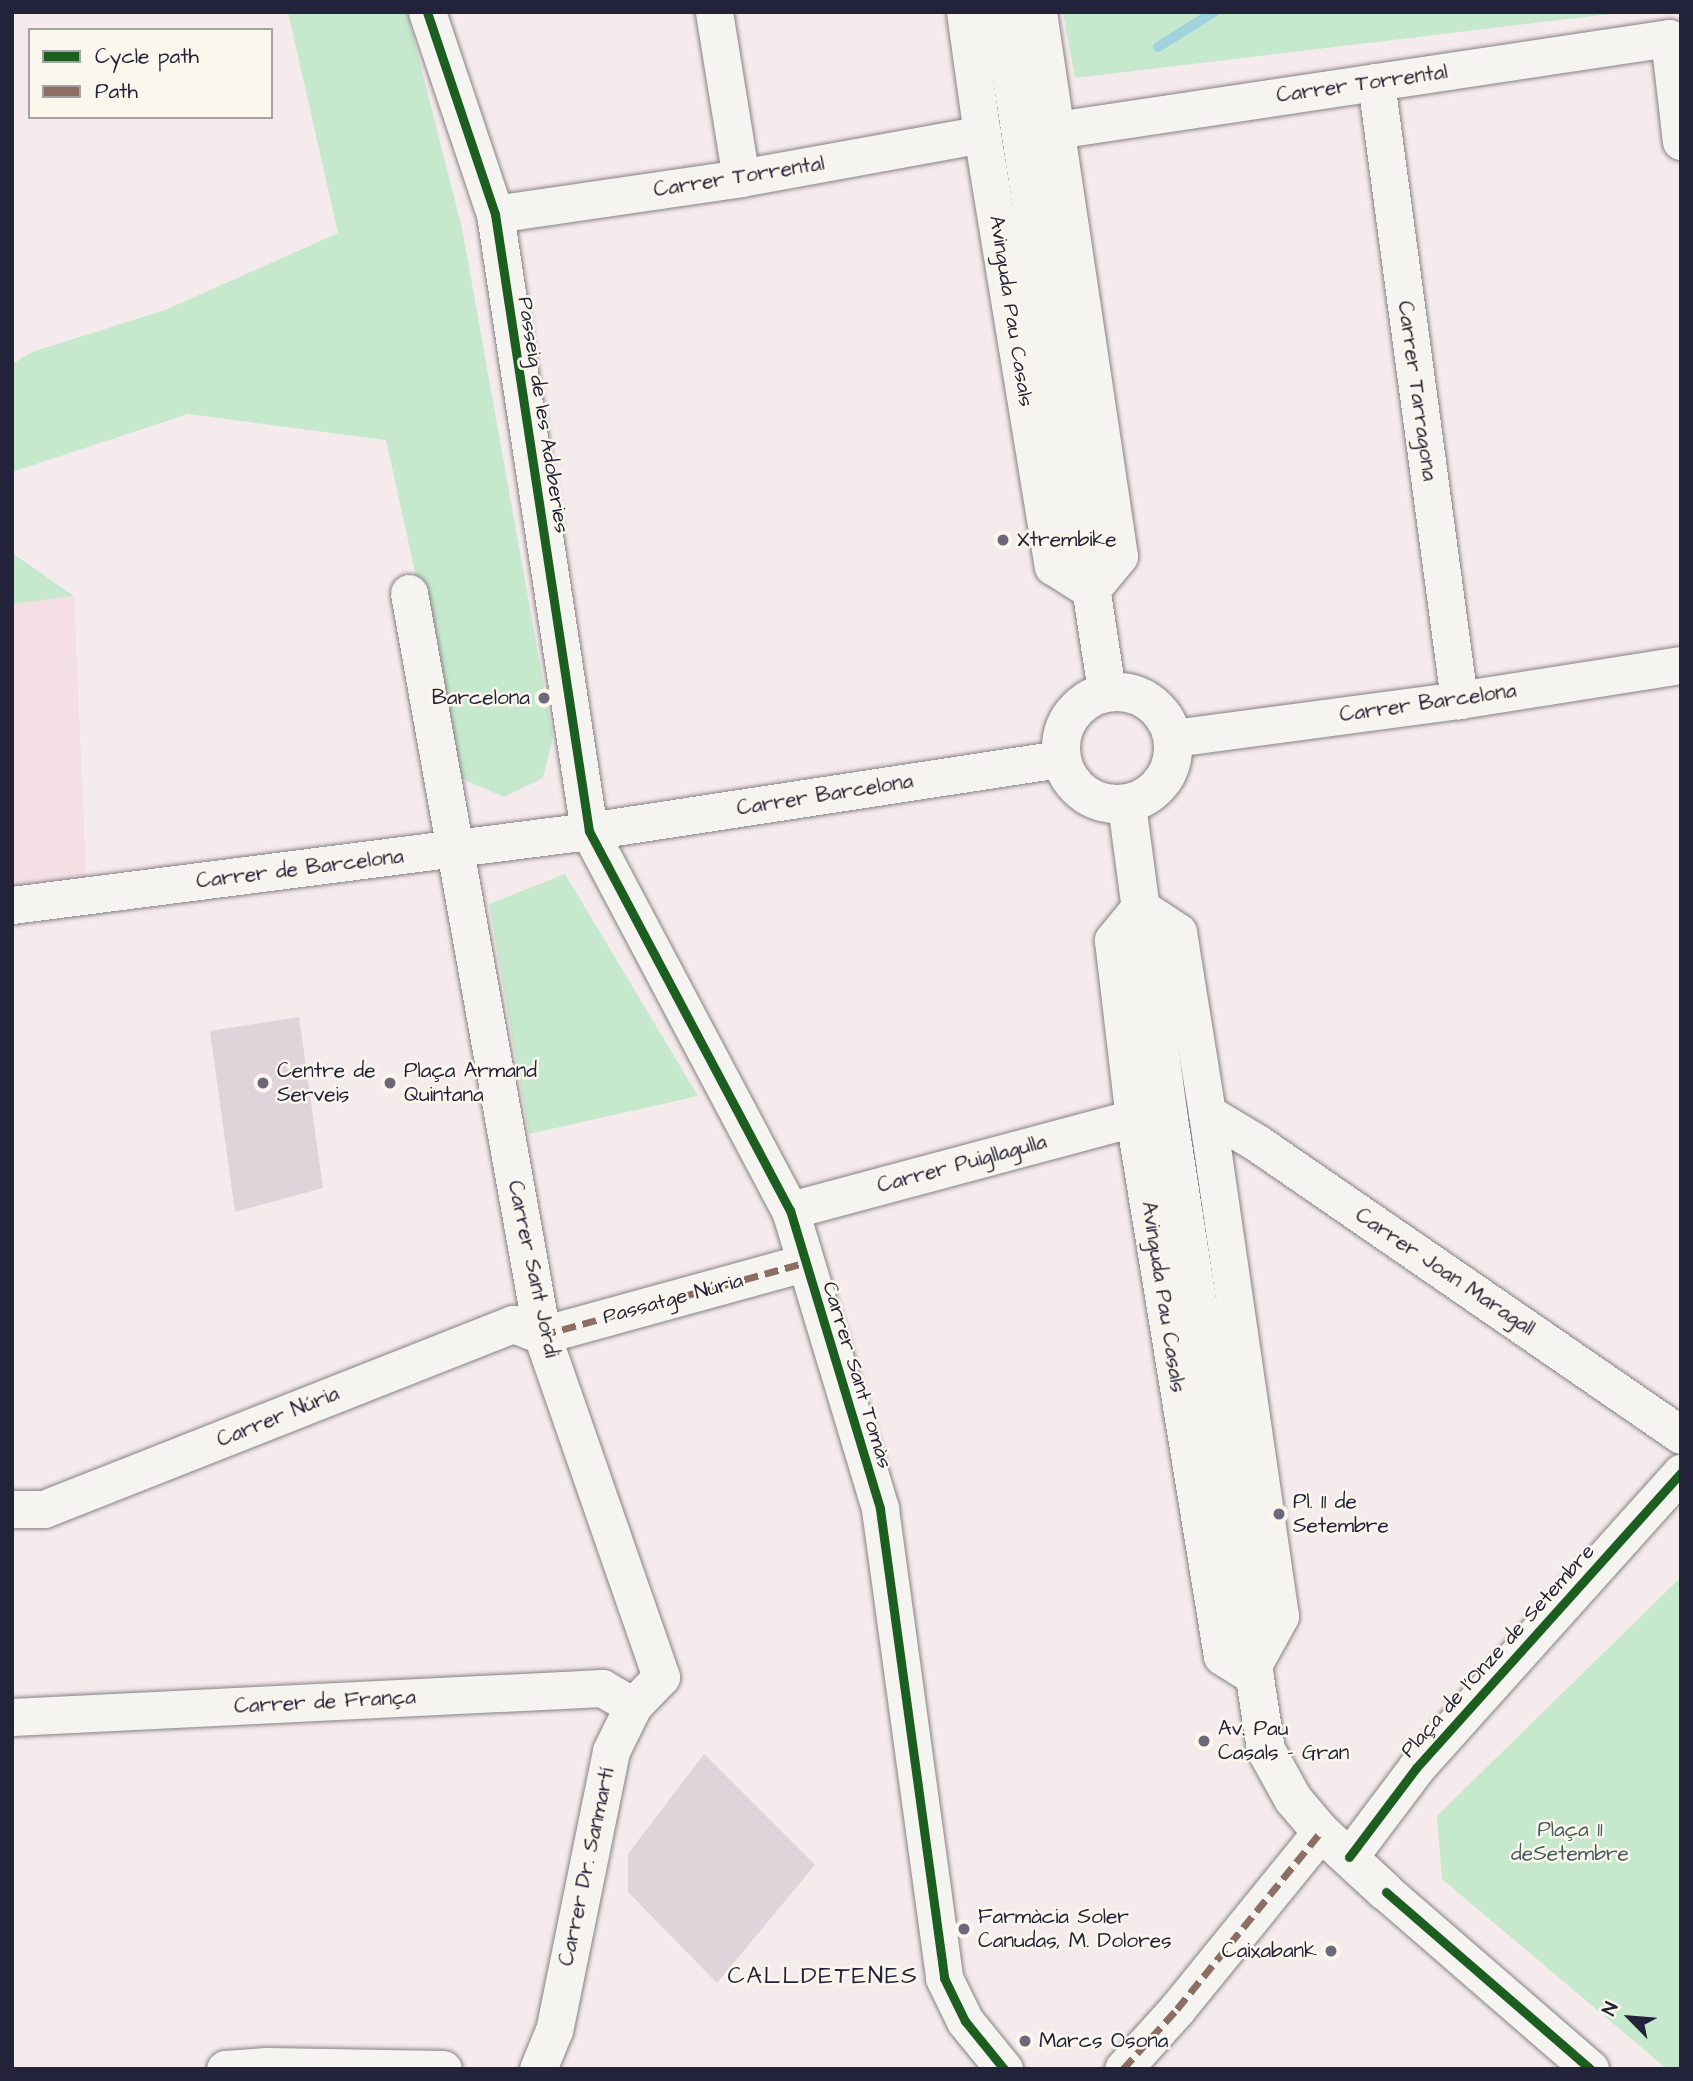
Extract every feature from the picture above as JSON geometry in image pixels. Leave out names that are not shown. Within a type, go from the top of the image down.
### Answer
[{"type":"street","name":"Passeig de les Adoberies","points":[[427,12],[495,214],[589,831]]},
{"type":"street","points":[[714,12],[741,178]]},
{"type":"street","name":"Avinguda Pau Casals","points":[[965,12],[982,135],[1053,566],[1091,590]]},
{"type":"street","name":"Avinguda Pau Casals","points":[[1002,12],[1107,691]]},
{"type":"street","points":[[1038,12],[1119,556],[1091,590]]},
{"type":"street","name":"Carrer Torrental","points":[[1056,130],[1668,38],[1681,141]]},
{"type":"street","name":"Carrer Tarragona","points":[[1376,82],[1459,699]]},
{"type":"street","name":"Carrer Torrental","points":[[495,214],[741,178],[982,135]]},
{"type":"street","points":[[409,593],[456,849]]},
{"type":"street","name":"Carrer Barcelona","points":[[1174,738],[1681,665]]},
{"type":"street","points":[[1107,691],[1137,694],[1161,711],[1174,738],[1171,768],[1154,792],[1127,805],[1098,802],[1073,786],[1061,759],[1063,729],[1080,704],[1107,691]]},
{"type":"street","name":"Carrer Barcelona","points":[[589,831],[1061,759]]},
{"type":"street","name":"Avinguda Pau Casals","points":[[1127,805],[1168,1112],[1266,1750],[1293,1799],[1335,1844],[1386,1892]]},
{"type":"street","name":"Carrer de Barcelona","points":[[12,905],[589,831]]},
{"type":"street","name":"Carrer Sant Tomàs","points":[[589,831],[790,1210],[880,1509],[944,1978],[965,2021],[1004,2069]]},
{"type":"street","name":"Carrer Sant Jordi","points":[[456,849],[542,1335],[661,1677]]},
{"type":"street","points":[[1140,907],[1178,932],[1207,1113],[1280,1616],[1254,1671]]},
{"type":"street","name":"Avinguda Pau Casals","points":[[1140,907],[1113,940],[1134,1118],[1222,1657],[1254,1671]]},
{"type":"street","name":"Carrer Joan Maragall","points":[[1207,1113],[1678,1425]]},
{"type":"street","name":"Carrer Puigllagulla","points":[[790,1210],[1134,1118]]},
{"type":"street","name":"Passatge Núria","points":[[542,1335],[804,1263]]},
{"type":"street","name":"Carrer Núria","points":[[12,1509],[44,1509],[513,1324],[542,1335]]},
{"type":"street","name":"Plaça de l'Onze de Setembre","points":[[1124,2069],[1177,2009],[1335,1844],[1416,1769],[1681,1474]]},
{"type":"street","name":"Carrer Dr. Sanmartí","points":[[538,2069],[554,2030],[611,1751],[633,1706],[661,1677]]},
{"type":"street","name":"Carrer de França","points":[[12,1717],[602,1688],[633,1706]]},
{"type":"street","points":[[1386,1892],[1590,2069]]},
{"type":"street","points":[[225,2069],[267,2066],[443,2069]]},
{"type":"shaded area","points":[[74,596],[87,896],[12,902],[12,604]]},
{"type":"green space","points":[[288,12],[407,12],[462,228],[553,737],[543,778],[504,797],[460,778],[386,440],[188,414],[12,472],[12,364],[32,352],[165,310],[338,233]]},
{"type":"green space","points":[[1063,12],[1627,12],[1075,78]]},
{"type":"green space","points":[[12,553],[74,596],[12,604]]},
{"type":"green space","points":[[565,874],[698,1096],[529,1134],[489,904]]},
{"type":"green space","name":"Plaça 11 deSetembre","points":[[1681,1577],[1681,2069],[1667,2069],[1442,1879],[1437,1816]]},
{"type":"building","name":"Centre de Serveis","points":[[299,1017],[323,1188],[235,1212],[210,1031]]},
{"type":"building","points":[[704,1754],[815,1865],[717,1983],[628,1892],[628,1854]]},
{"type":"waterway","points":[[1158,47],[1214,12]]},
{"type":"marked path","points":[[542,1335],[804,1263]]},
{"type":"marked path","points":[[1123,2069],[1177,2009],[1321,1832]]},
{"type":"cycle path","points":[[427,12],[495,214],[589,831],[790,1210],[880,1509],[944,1978],[965,2021],[1004,2069]]},
{"type":"cycle path","points":[[1349,1857],[1416,1768],[1681,1473]]},
{"type":"cycle path","points":[[1386,1892],[1590,2069]]},
{"type":"place","name":"Xtrembike","points":[[1003,540]]},
{"type":"place","name":"Barcelona","points":[[544,698]]},
{"type":"place","name":"Centre de Serveis","points":[[263,1083]]},
{"type":"place","name":"Plaça Armand Quintana","points":[[390,1083]]},
{"type":"place","name":"Pl. 11 de Setembre","points":[[1279,1514]]},
{"type":"place","name":"Av. Pau Casals - Gran","points":[[1204,1741]]},
{"type":"place","name":"Farmàcia Soler Canudas, M. Dolores","points":[[964,1929]]},
{"type":"place","name":"Caixabank","points":[[1331,1951]]},
{"type":"place","name":"Marcs Osona","points":[[1025,2041]]},
{"type":"district","name":"CALLDETENES","points":[[823,1977]]}]
